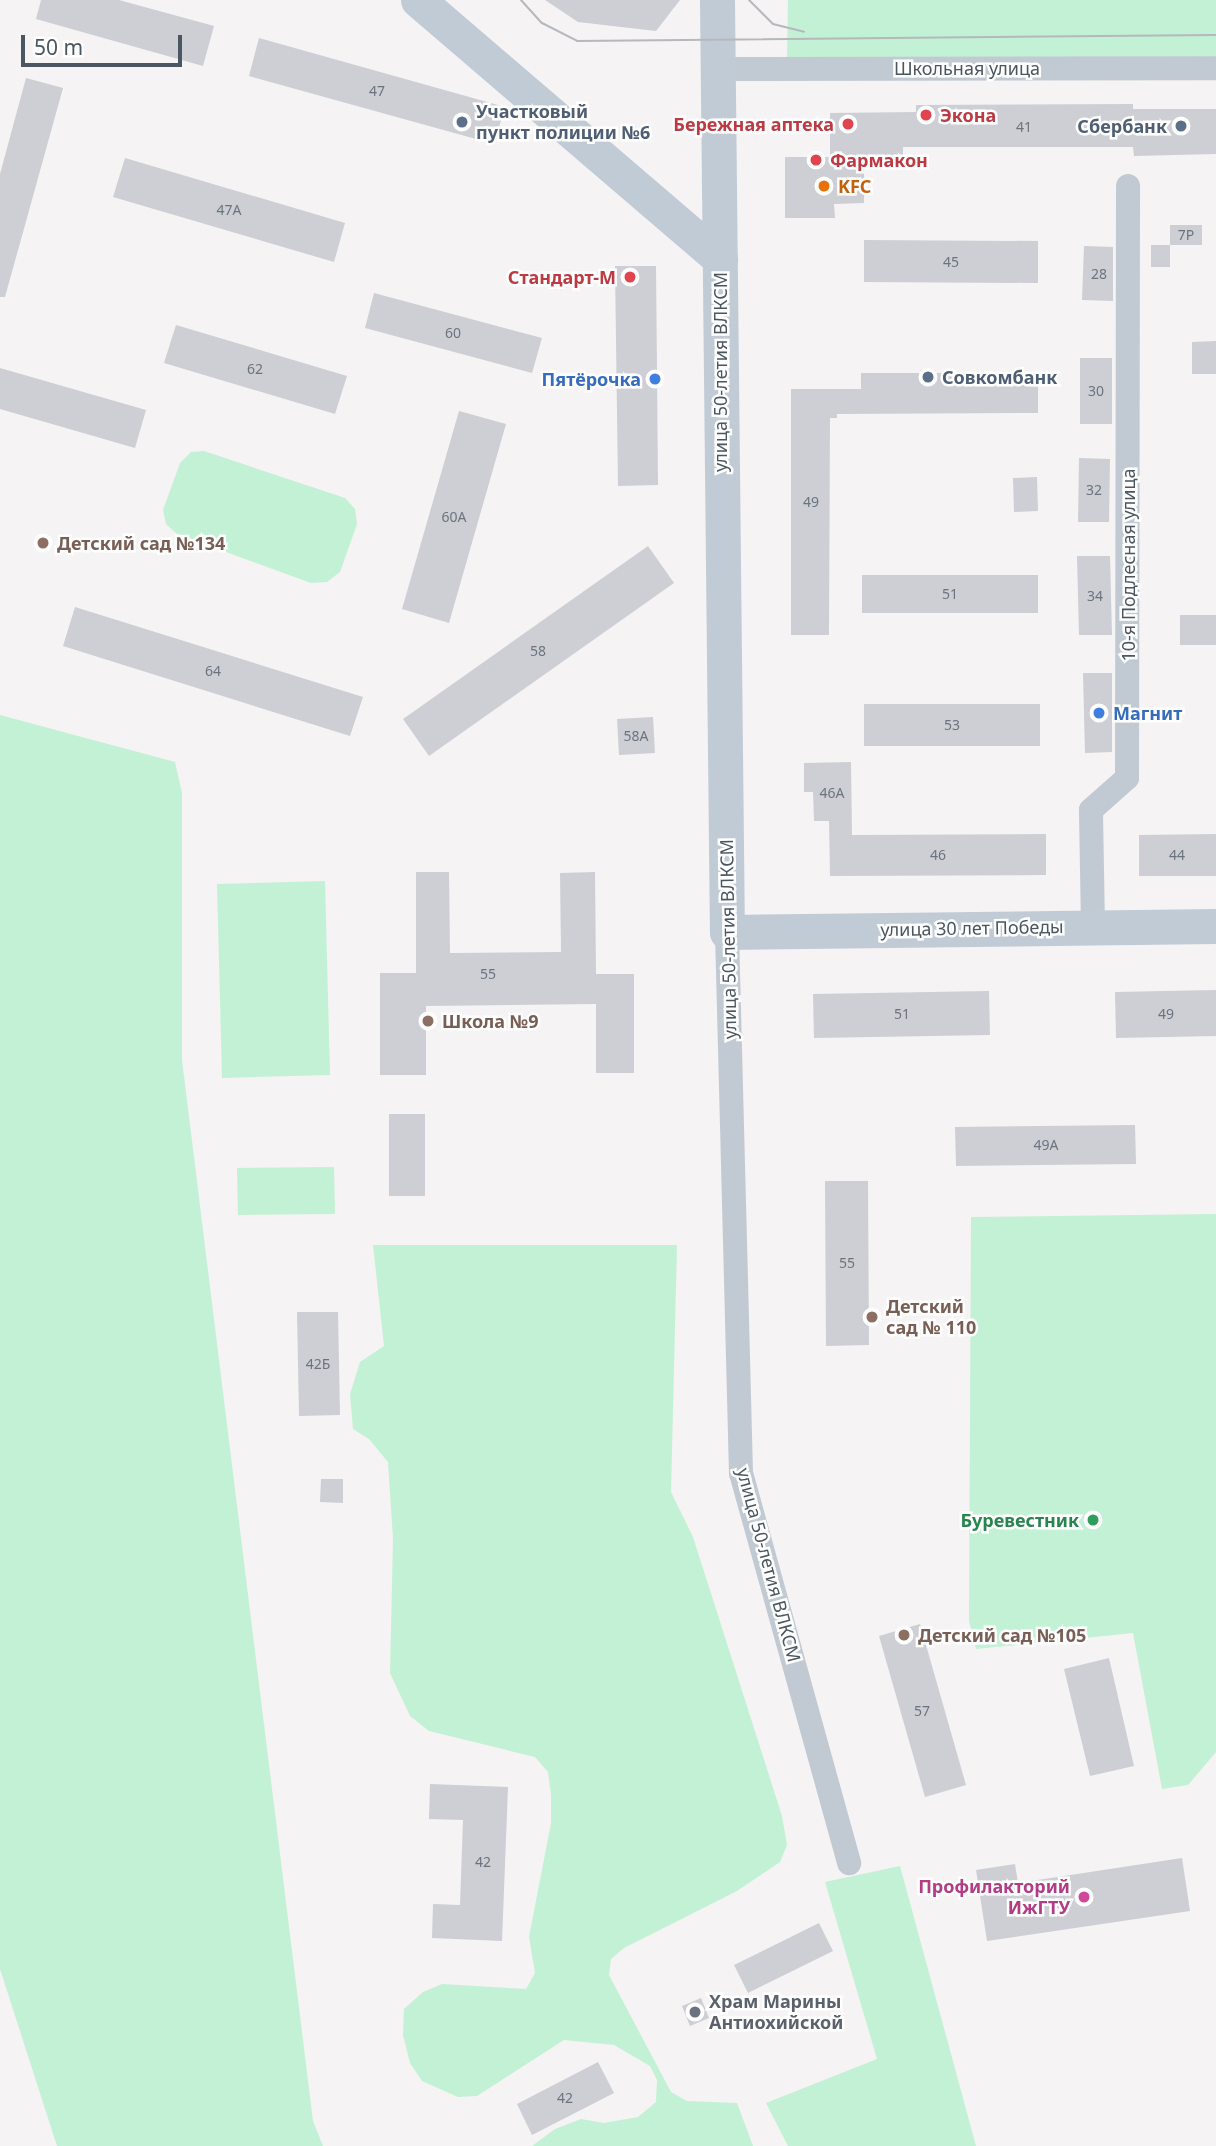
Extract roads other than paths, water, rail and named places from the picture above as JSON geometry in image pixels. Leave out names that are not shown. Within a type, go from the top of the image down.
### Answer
[{"type":"main road","points":[[418,0],[720,258]]},
{"type":"main road","name":"улица 50-летия ВЛКСМ","points":[[717,0],[727,932]]},
{"type":"main road","name":"улица 30 лет Победы","points":[[727,932],[1216,926]]},
{"type":"street","name":"Школьная улица","points":[[718,69],[1216,68]]},
{"type":"street","name":"10-я Подлесная улица","points":[[1093,927],[1091,810],[1127,778],[1128,186]]},
{"type":"street","name":"улица 50-летия ВЛКСМ","points":[[727,932],[741,1473],[849,1863]]},
{"type":"tram line","points":[[521,0],[542,23],[577,41],[1216,35]]},
{"type":"tram line","points":[[749,0],[773,24],[804,32]]},
{"type":"place","name":"Экона","points":[[926,115]]},
{"type":"place","name":"Участковый пункт полиции №6","points":[[462,122]]},
{"type":"place","name":"Бережная аптека","points":[[848,124]]},
{"type":"place","name":"Сбербанк","points":[[1181,126]]},
{"type":"place","name":"Фармакон","points":[[816,160]]},
{"type":"place","name":"KFC","points":[[824,186]]},
{"type":"place","name":"Стандарт-М","points":[[630,277]]},
{"type":"place","name":"Совкомбанк","points":[[928,377]]},
{"type":"place","name":"Пятёрочка","points":[[655,379]]},
{"type":"place","name":"Детский сад №134","points":[[43,543]]},
{"type":"place","name":"Магнит","points":[[1099,713]]},
{"type":"place","name":"Школа №9","points":[[428,1021]]},
{"type":"place","name":"Детский сад № 110","points":[[872,1317]]},
{"type":"place","name":"Буревестник","points":[[1093,1520]]},
{"type":"place","name":"Детский сад №105","points":[[904,1635]]},
{"type":"place","name":"Профилакторий ИжГТУ","points":[[1084,1897]]},
{"type":"place","name":"Храм Марины Антиохийской","points":[[695,2012]]}]
